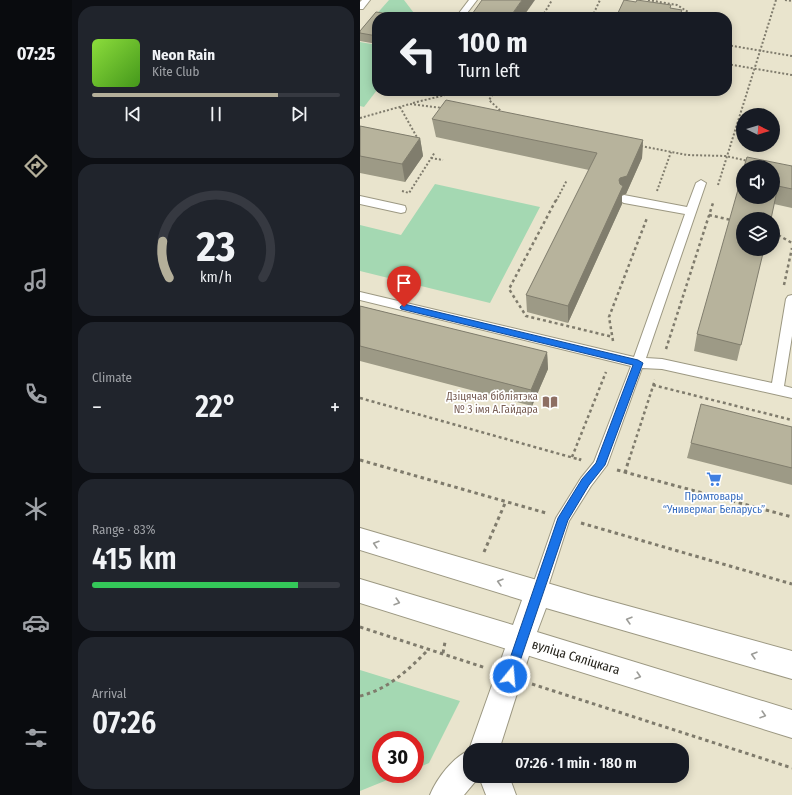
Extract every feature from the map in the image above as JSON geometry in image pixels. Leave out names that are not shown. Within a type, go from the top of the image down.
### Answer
[{"type":"main road","points":[[360,539],[538,593],[792,665]]},
{"type":"main road","name":"вуліца Сяліцкага","points":[[360,591],[792,724]]},
{"type":"main road","points":[[485,743],[510,676],[538,593]]},
{"type":"main road","points":[[445,795],[463,774]]},
{"type":"main road","points":[[496,783],[500,795]]},
{"type":"lane","points":[[360,6],[366,0]]},
{"type":"lane","points":[[464,12],[473,0]]},
{"type":"lane","points":[[538,593],[563,518],[586,482],[600,465],[638,363],[701,183]]},
{"type":"lane","points":[[624,198],[691,211]]},
{"type":"lane","points":[[360,200],[401,209]]},
{"type":"lane","points":[[360,296],[638,363],[662,364],[792,393]]},
{"type":"lane","points":[[778,389],[792,299]]},
{"type":"path","points":[[545,12],[552,0]]},
{"type":"path","points":[[594,12],[600,0]]},
{"type":"path","points":[[648,0],[677,5],[688,12]]},
{"type":"path","points":[[785,0],[792,1]]},
{"type":"path","points":[[732,46],[792,56]]},
{"type":"path","points":[[732,65],[792,75]]},
{"type":"path","points":[[360,118],[442,96]]},
{"type":"path","points":[[492,96],[489,100],[505,115]]},
{"type":"path","points":[[410,104],[446,108]]},
{"type":"path","points":[[400,107],[421,144]]},
{"type":"path","points":[[641,146],[687,155],[726,156],[745,160]]},
{"type":"path","points":[[395,190],[409,193],[435,152]]},
{"type":"path","points":[[567,180],[509,289],[526,316],[613,337],[609,317],[671,152]]},
{"type":"path","points":[[431,158],[443,160]]},
{"type":"path","points":[[691,211],[731,220]]},
{"type":"path","points":[[780,236],[792,243]]},
{"type":"path","points":[[784,286],[792,248]]},
{"type":"path","points":[[572,457],[606,371]]},
{"type":"path","points":[[653,386],[792,420]]},
{"type":"path","points":[[360,398],[792,517]]},
{"type":"path","points":[[484,553],[506,501]]},
{"type":"path","points":[[360,627],[792,768]]},
{"type":"path","points":[[443,653],[445,642]]},
{"type":"path","points":[[360,696],[376,692],[397,680],[429,649]]},
{"type":"green space","points":[[389,0],[404,0],[413,12],[378,12]]},
{"type":"green space","points":[[360,42],[372,44],[372,96],[364,107],[360,106]]},
{"type":"green space","points":[[435,184],[540,207],[490,303],[360,271],[360,225],[401,235]]},
{"type":"green space","points":[[360,670],[460,701],[429,763],[424,765],[424,731],[372,731],[372,783],[380,783],[360,791]]},
{"type":"building","points":[[482,0],[522,0],[514,12],[474,12]]},
{"type":"building","points":[[624,0],[636,2],[637,0],[671,5],[670,8],[682,10],[681,12],[618,12]]},
{"type":"building","points":[[372,17],[372,35],[360,33]]},
{"type":"building","points":[[446,100],[643,140],[627,176],[620,178],[619,180],[620,184],[623,186],[568,306],[526,295],[597,153],[432,119]]},
{"type":"building","points":[[360,126],[420,138],[402,164],[360,156]]},
{"type":"building","points":[[747,157],[762,160],[746,160]]},
{"type":"building","points":[[780,164],[792,166],[792,189],[780,186]]},
{"type":"building","points":[[736,197],[736,204],[774,204],[772,212],[736,212],[736,256],[762,256],[741,345],[697,334]]},
{"type":"building","points":[[360,306],[547,352],[531,390],[360,346]]},
{"type":"building","points":[[701,404],[792,427],[792,468],[691,443]]},
{"type":"place","name":"Дзіцячая бібліятэка № 3 імя А.Гайдара","points":[[550,402]]},
{"type":"place","name":"Промтовары “Универмаг Беларусь”","points":[[714,479]]},
{"type":"route","points":[[404,307],[638,363],[600,465],[586,482],[563,518],[510,676]]}]
